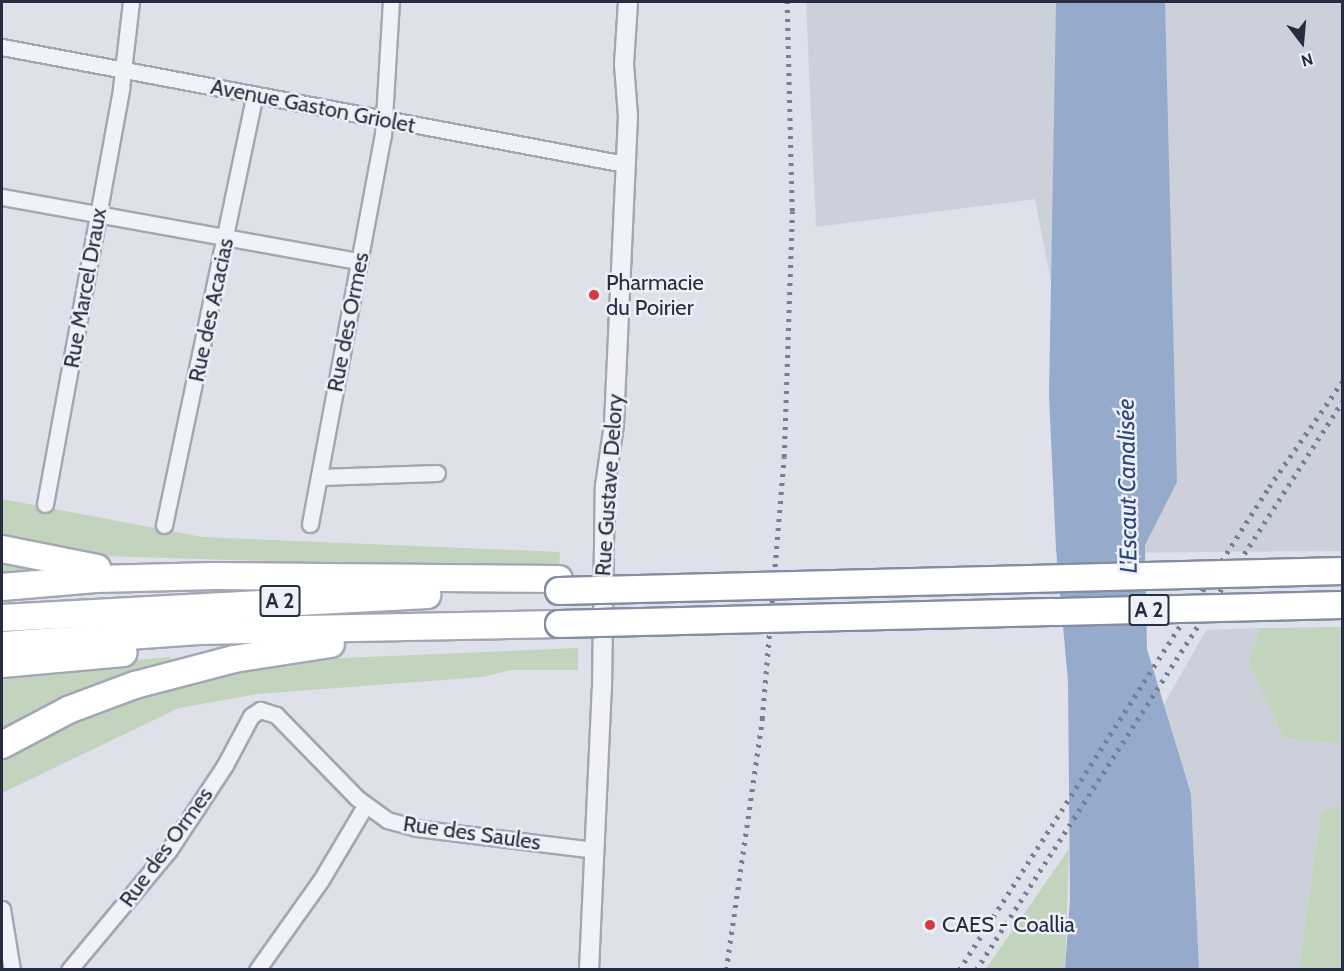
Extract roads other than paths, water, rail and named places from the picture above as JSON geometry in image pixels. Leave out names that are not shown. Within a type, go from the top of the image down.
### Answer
[{"type":"highway","points":[[2,549],[76,565],[214,576]]},
{"type":"highway","name":"A 2","points":[[2,618],[650,579],[717,587],[1342,571]]},
{"type":"highway","points":[[2,587],[96,579],[214,576],[559,585]]},
{"type":"highway","name":"A 2","points":[[2,645],[169,633],[1342,605]]},
{"type":"highway","points":[[2,745],[83,704],[152,680],[253,655],[423,628]]},
{"type":"highway","points":[[2,664],[351,629]]},
{"type":"street","name":"Rue Marcel Draux","points":[[45,504],[124,70],[131,2]]},
{"type":"street","name":"Rue des Ormes","points":[[310,524],[385,120],[391,2]]},
{"type":"street","name":"Rue Gustave Delory","points":[[589,969],[595,850],[604,502],[614,424],[625,164],[628,2]]},
{"type":"street","name":"Avenue Gaston Griolet","points":[[2,47],[625,164]]},
{"type":"street","name":"Rue des Acacias","points":[[164,525],[227,237],[255,95]]},
{"type":"street","points":[[2,197],[359,261]]},
{"type":"street","points":[[319,477],[437,473]]},
{"type":"street","name":"Rue des Saules","points":[[251,716],[260,710],[271,711],[365,806],[406,826],[595,850]]},
{"type":"street","name":"Rue des Ormes","points":[[69,969],[169,850],[225,765],[251,716]]},
{"type":"street","points":[[257,969],[314,891],[365,806]]},
{"type":"street","points":[[2,909],[12,969]]},
{"type":"water","name":"L'Escaut Canalisée","points":[[1056,2],[1165,2],[1177,482],[1145,545],[1147,649],[1191,794],[1199,969],[1065,969],[1070,899],[1068,681],[1056,549],[1049,395]]},
{"type":"railway","points":[[726,970],[762,719],[784,457],[792,211],[787,2]]},
{"type":"railway","points":[[959,970],[1269,487],[1342,382]]},
{"type":"railway","points":[[976,970],[1342,402]]},
{"type":"place","name":"Pharmacie du Poirier","points":[[594,295]]},
{"type":"place","name":"CAES - Coallia","points":[[930,925]]}]
